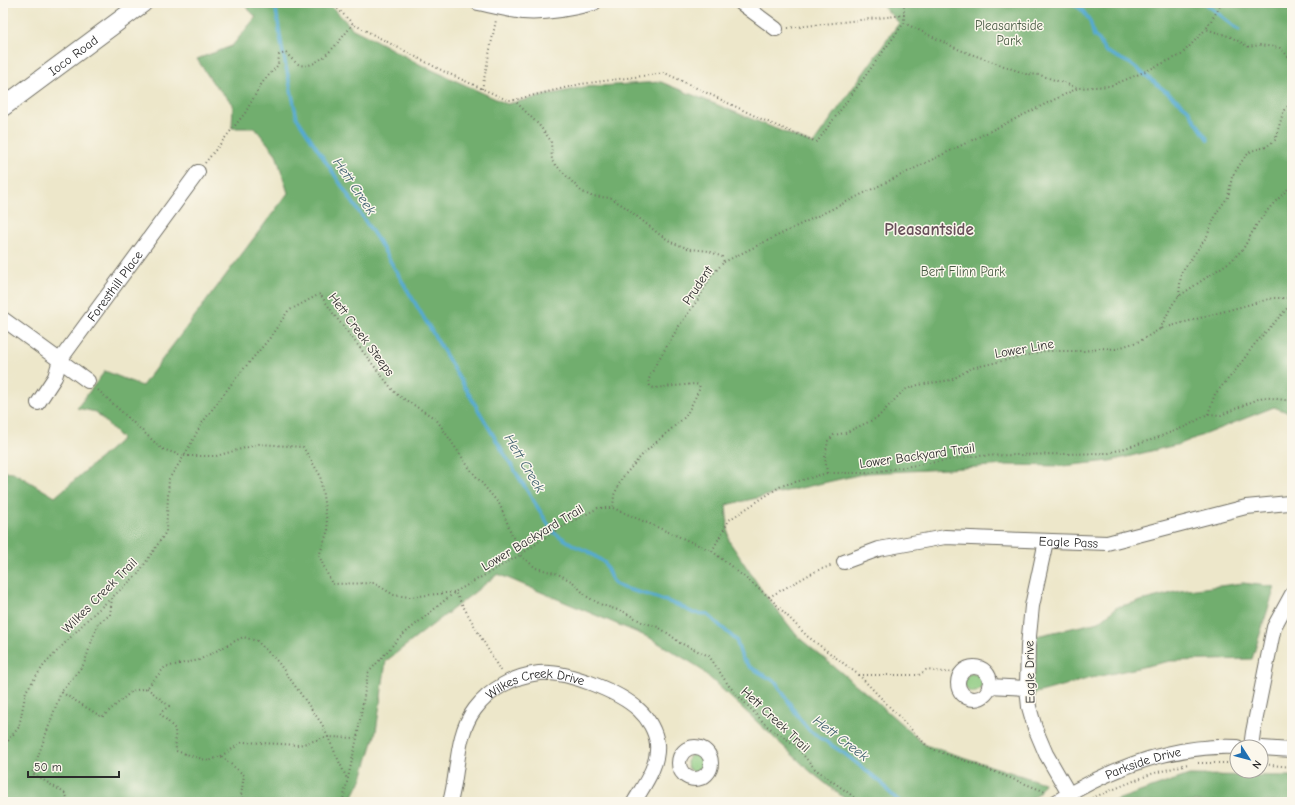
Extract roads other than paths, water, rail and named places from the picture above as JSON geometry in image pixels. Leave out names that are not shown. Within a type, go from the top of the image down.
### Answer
[{"type":"main road","name":"Ioco Road","points":[[3,106],[143,3]]},
{"type":"street","points":[[478,3],[499,5],[524,12],[546,12],[594,3]]},
{"type":"street","points":[[741,3],[776,29]]},
{"type":"street","name":"Foresthill Place","points":[[38,403],[55,377],[60,360],[198,172]]},
{"type":"street","points":[[3,319],[88,381]]},
{"type":"street","name":"Eagle Pass","points":[[844,562],[879,548],[945,537],[1107,543],[1246,507],[1292,504]]},
{"type":"street","name":"Eagle Drive","points":[[1046,541],[1032,606],[1028,646],[1027,688],[1029,707],[1035,728],[1046,754],[1069,794]]},
{"type":"street","points":[[1252,739],[1274,627],[1292,594]]},
{"type":"street","name":"Wilkes Creek Drive","points":[[450,802],[459,747],[474,711],[482,701],[493,692],[520,677],[540,673],[560,674],[588,682],[623,699],[640,710],[650,723],[656,739],[657,756],[651,771],[634,802]]},
{"type":"street","points":[[989,686],[1027,688]]},
{"type":"street","name":"Parkside Drive","points":[[1056,802],[1069,794],[1119,770],[1161,754],[1192,749],[1229,747]]},
{"type":"street","points":[[1269,749],[1292,750]]},
{"type":"street","points":[[657,756],[679,760]]},
{"type":"waterway","name":"Hett Creek","points":[[275,3],[282,48],[297,118],[379,242],[505,455],[553,532],[605,563],[615,584],[623,588],[680,606],[693,613],[707,614],[736,640],[742,658],[750,667],[776,682],[799,718],[810,731],[845,754],[882,783],[900,802]]},
{"type":"waterway","points":[[1073,3],[1083,11],[1090,21],[1094,36],[1099,40],[1105,51],[1131,64],[1187,108],[1208,140]]},
{"type":"waterway","points":[[1205,3],[1239,30]]},
{"type":"district","name":"Pleasantside","points":[[929,229]]},
{"type":"park label","name":"Pleasantside Park","points":[[1009,32]]},
{"type":"park label","name":"Bert Flinn Park","points":[[963,271]]}]
